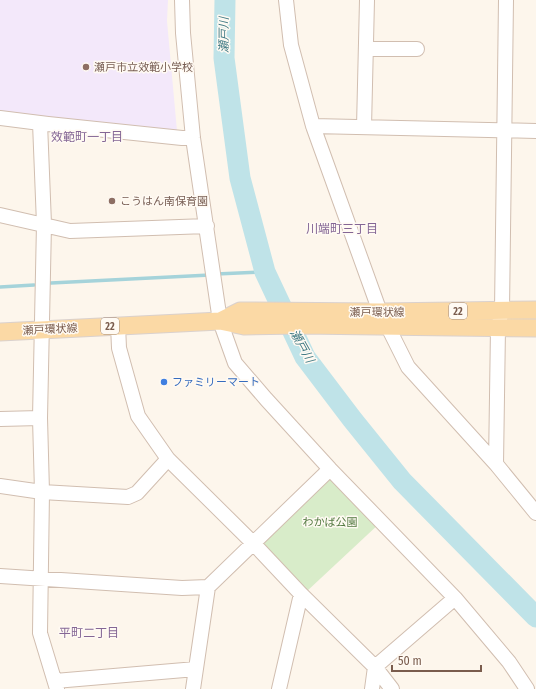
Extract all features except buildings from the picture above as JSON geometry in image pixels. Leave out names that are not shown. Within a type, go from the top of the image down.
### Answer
[{"type":"main road","name":"瀬戸環状線","points":[[220,320],[240,311],[380,312],[536,310]]},
{"type":"main road","name":"瀬戸環状線","points":[[0,332],[220,320],[244,326],[302,325],[536,328]]},
{"type":"street","points":[[182,0],[183,33],[193,138],[220,320],[235,363],[330,468],[455,598],[509,662],[527,689]]},
{"type":"street","points":[[286,0],[291,44],[313,126],[380,312]]},
{"type":"street","points":[[364,127],[367,0]]},
{"type":"street","points":[[496,464],[498,328],[502,310],[503,131],[506,0]]},
{"type":"street","points":[[366,49],[417,48]]},
{"type":"street","points":[[0,118],[193,138]]},
{"type":"street","points":[[40,123],[44,224],[40,418],[42,492],[40,633],[56,685],[196,669]]},
{"type":"street","points":[[313,126],[536,131]]},
{"type":"street","points":[[0,216],[44,224],[70,231],[207,226]]},
{"type":"street","points":[[118,325],[119,348],[138,416],[168,459],[375,667],[392,689]]},
{"type":"street","points":[[388,327],[408,367],[496,464],[536,512]]},
{"type":"street","points":[[0,419],[40,418]]},
{"type":"street","points":[[0,486],[42,492],[128,497],[137,493],[168,459]]},
{"type":"street","points":[[193,689],[208,588],[330,468]]},
{"type":"street","points":[[0,576],[182,588],[208,588]]},
{"type":"street","points":[[279,689],[301,594]]},
{"type":"street","points":[[372,689],[375,667],[455,598]]},
{"type":"shaded area","name":"瀬戸市立效範小学校","points":[[0,0],[168,0],[167,21],[177,131],[0,113]]},
{"type":"green space","name":"わかば公園","points":[[331,473],[381,522],[306,592],[259,544]]},
{"type":"waterway","name":"瀬戸川","points":[[225,0],[224,58],[240,178],[265,272],[305,357],[402,481],[536,617]]},
{"type":"waterway","points":[[216,274],[265,272]]},
{"type":"waterway","points":[[51,283],[210,275]]},
{"type":"waterway","points":[[0,287],[34,285]]},
{"type":"place","name":"瀬戸市立效範小学校","points":[[86,67]]},
{"type":"place","name":"こうはん南保育園","points":[[112,201]]},
{"type":"place","name":"ファミリーマート","points":[[164,382]]},
{"type":"district","name":"效範町一丁目","points":[[87,137]]},
{"type":"district","name":"川端町三丁目","points":[[342,229]]},
{"type":"district","name":"平町二丁目","points":[[89,633]]}]
